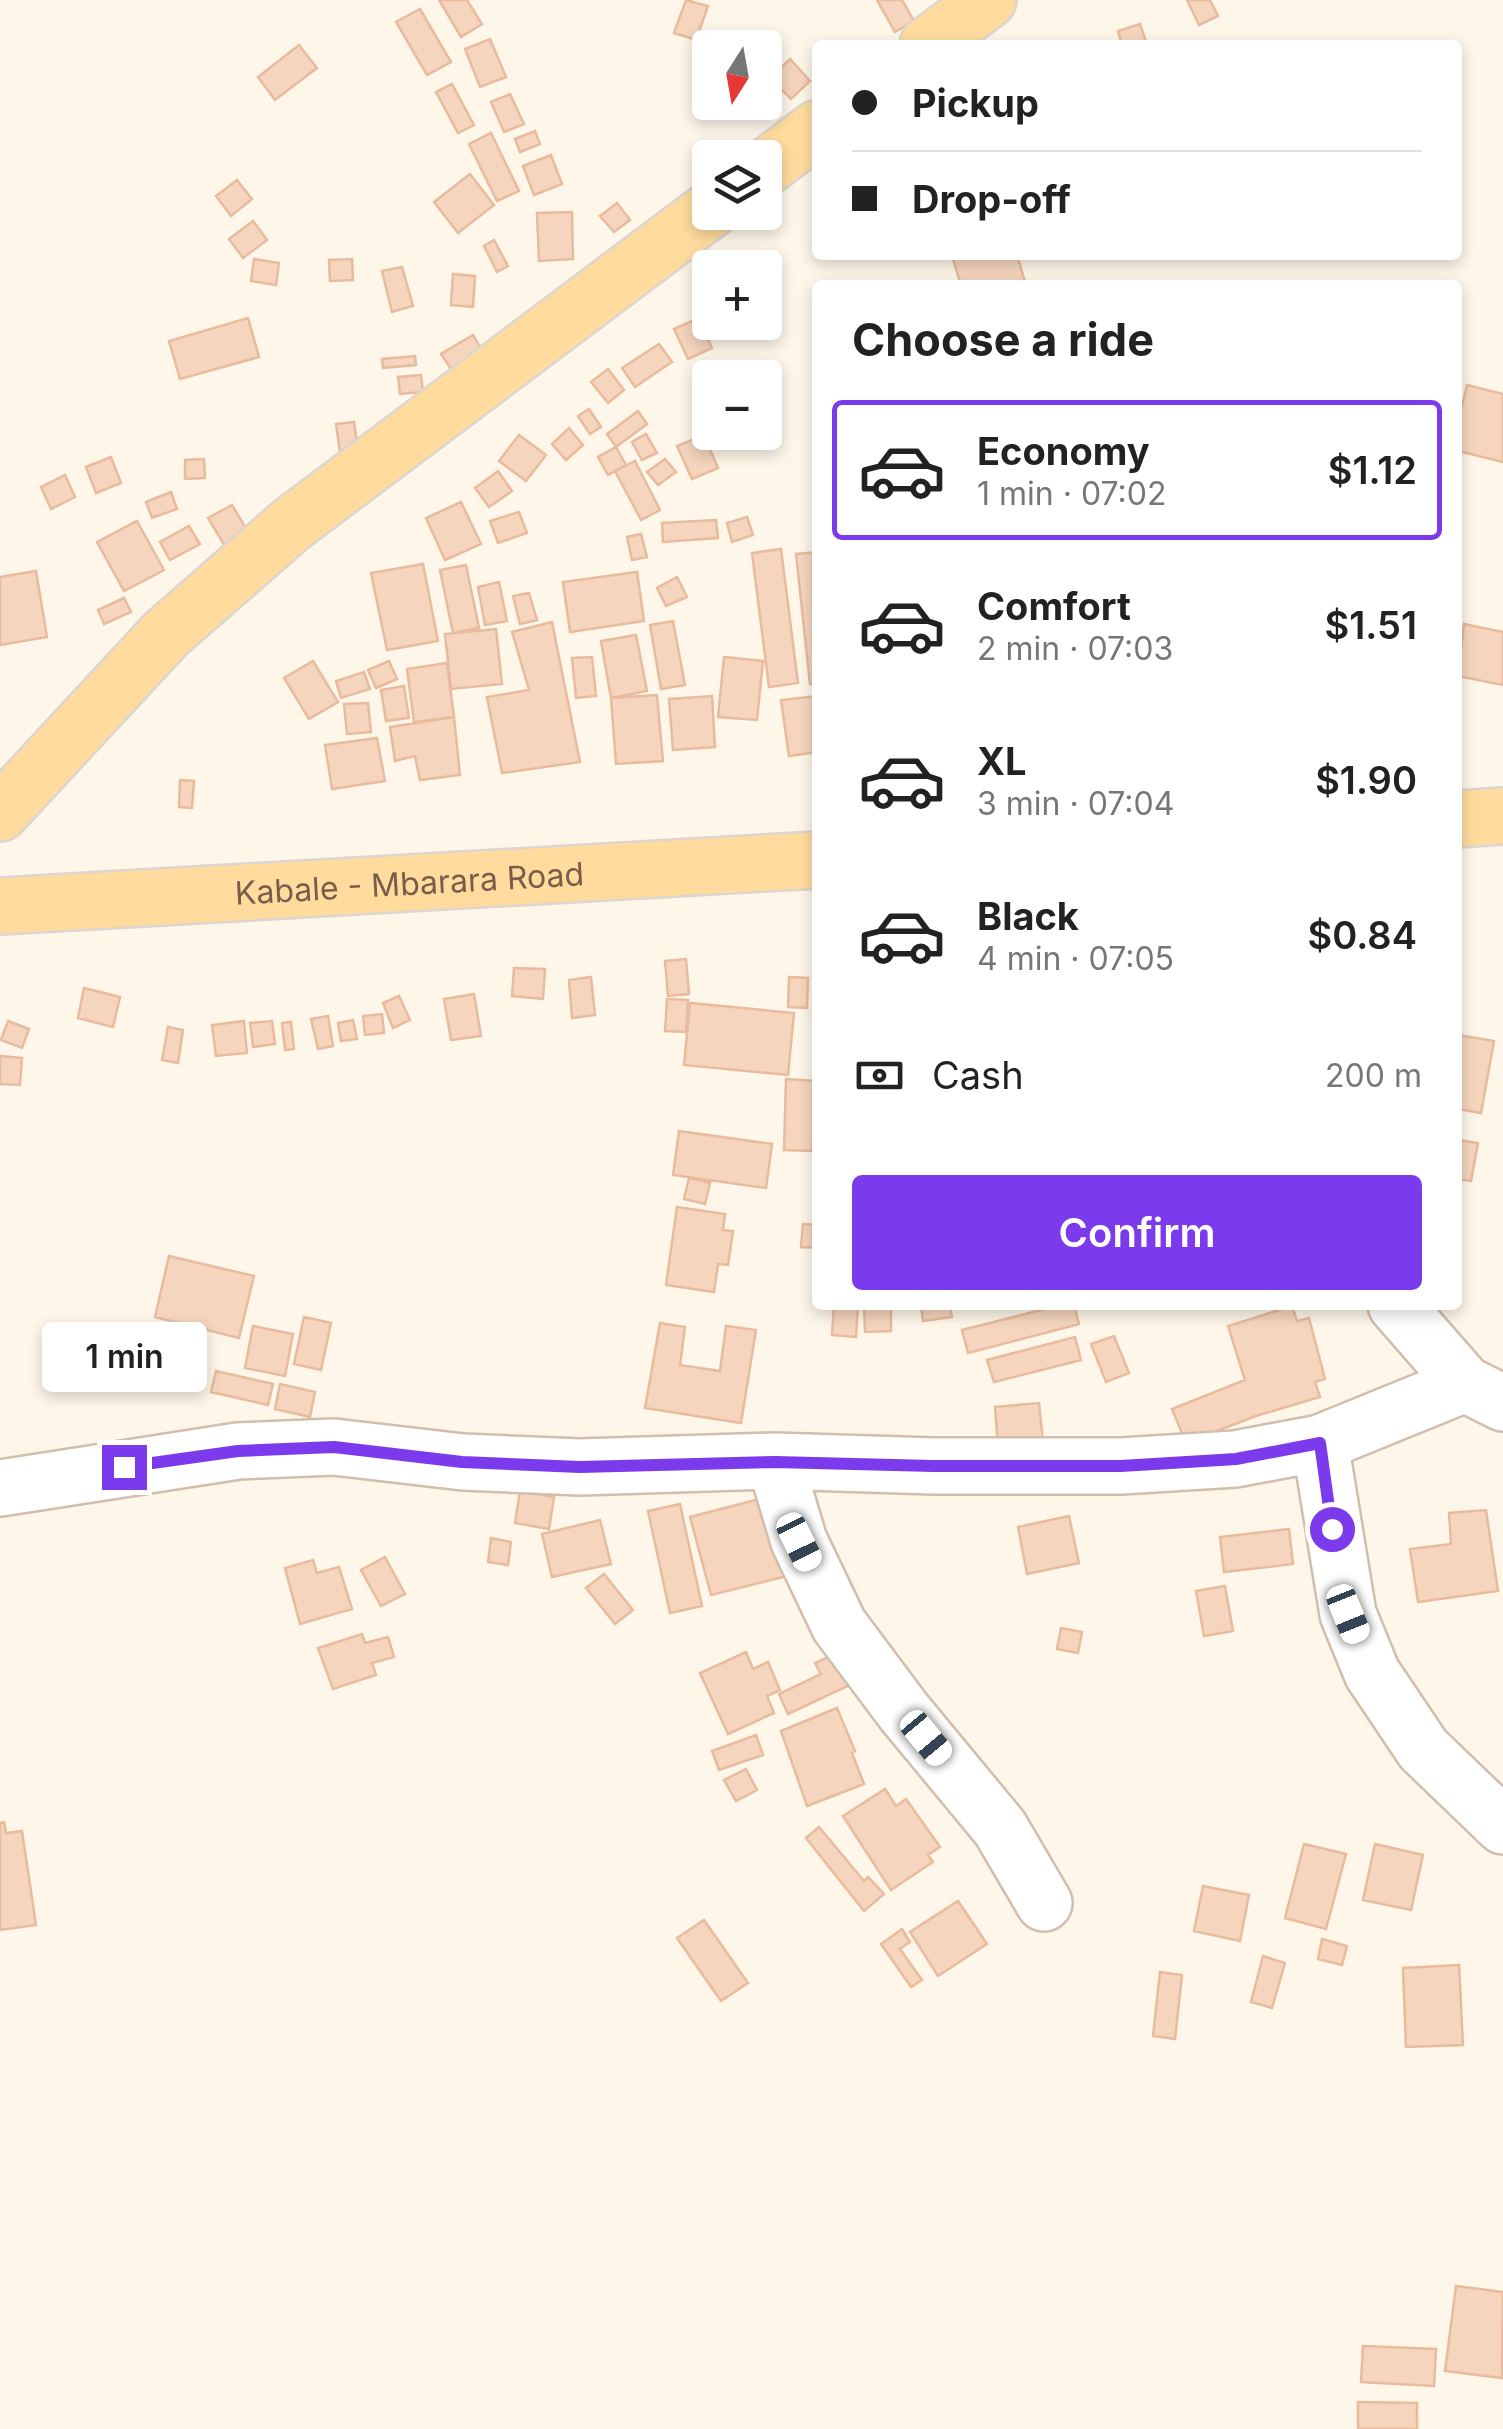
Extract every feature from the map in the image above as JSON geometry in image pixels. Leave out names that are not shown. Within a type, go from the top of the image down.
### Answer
[{"type":"main road","points":[[935,40],[988,0]]},
{"type":"main road","points":[[782,155],[812,133]]},
{"type":"main road","points":[[0,813],[166,634],[292,524],[692,224]]},
{"type":"main road","points":[[1462,819],[1503,816]]},
{"type":"main road","name":"Kabale - Mbarara Road","points":[[0,906],[812,860]]},
{"type":"street","points":[[0,1488],[238,1451],[334,1447],[462,1462],[580,1467],[775,1462],[1121,1466],[1236,1459],[1320,1443],[1484,1394],[1401,1310]]},
{"type":"street","points":[[1320,1443],[1348,1614],[1372,1673],[1423,1749],[1503,1826]]},
{"type":"street","points":[[775,1462],[799,1542],[839,1624],[904,1712],[1000,1828],[1044,1903]]},
{"type":"building","points":[[439,0],[467,0],[482,24],[461,37]]},
{"type":"building","points":[[686,0],[708,6],[700,30],[692,30],[692,39],[674,33]]},
{"type":"building","points":[[877,0],[902,0],[914,21],[895,32]]},
{"type":"building","points":[[1187,0],[1210,0],[1218,16],[1199,25]]},
{"type":"building","points":[[420,9],[451,62],[427,75],[396,22]]},
{"type":"building","points":[[1140,24],[1145,40],[1121,40],[1118,31]]},
{"type":"building","points":[[490,39],[506,77],[480,87],[465,49]]},
{"type":"building","points":[[299,45],[317,68],[275,100],[258,77]]},
{"type":"building","points":[[790,59],[810,81],[791,99],[782,90],[782,67]]},
{"type":"building","points":[[452,84],[474,125],[458,133],[436,92]]},
{"type":"building","points":[[510,94],[524,124],[504,132],[491,102]]},
{"type":"building","points":[[535,131],[540,144],[520,152],[515,139]]},
{"type":"building","points":[[491,133],[519,191],[497,201],[469,144]]},
{"type":"building","points":[[551,155],[562,184],[534,195],[523,166]]},
{"type":"building","points":[[470,174],[494,205],[458,233],[434,202]]},
{"type":"building","points":[[237,180],[252,199],[231,216],[216,196]]},
{"type":"building","points":[[617,203],[630,220],[614,232],[600,216]]},
{"type":"building","points":[[572,212],[573,259],[539,261],[537,213]]},
{"type":"building","points":[[253,221],[267,240],[243,258],[229,239]]},
{"type":"building","points":[[494,240],[508,266],[497,272],[484,246]]},
{"type":"building","points":[[254,259],[279,263],[276,285],[251,281]]},
{"type":"building","points":[[352,259],[353,280],[330,281],[329,260]]},
{"type":"building","points":[[953,260],[1018,260],[1024,280],[959,280]]},
{"type":"building","points":[[402,267],[413,306],[392,312],[382,271]]},
{"type":"building","points":[[453,274],[475,276],[473,307],[451,305]]},
{"type":"building","points":[[248,318],[259,357],[180,379],[169,341]]},
{"type":"building","points":[[692,321],[692,340],[709,340],[712,348],[688,359],[674,329]]},
{"type":"building","points":[[473,335],[484,354],[453,372],[441,354]]},
{"type":"building","points":[[659,344],[672,362],[635,387],[622,368]]},
{"type":"building","points":[[415,356],[416,365],[383,368],[382,359]]},
{"type":"building","points":[[608,369],[624,390],[608,403],[591,382]]},
{"type":"building","points":[[421,375],[423,392],[400,394],[398,377]]},
{"type":"building","points":[[1467,385],[1503,394],[1503,462],[1462,452],[1462,406]]},
{"type":"building","points":[[589,409],[601,427],[590,434],[578,416]]},
{"type":"building","points":[[638,411],[647,424],[616,447],[607,434]]},
{"type":"building","points":[[354,422],[358,449],[340,452],[336,424]]},
{"type":"building","points":[[569,428],[583,445],[566,460],[552,444]]},
{"type":"building","points":[[646,434],[657,453],[642,460],[632,442]]},
{"type":"building","points":[[519,435],[546,455],[526,481],[499,461]]},
{"type":"building","points":[[692,440],[692,450],[710,450],[718,468],[692,479],[677,446]]},
{"type":"building","points":[[616,447],[626,465],[608,475],[598,457]]},
{"type":"building","points":[[111,457],[121,483],[96,493],[86,467]]},
{"type":"building","points":[[204,459],[205,478],[185,479],[185,460]]},
{"type":"building","points":[[665,459],[676,472],[658,485],[647,472]]},
{"type":"building","points":[[635,461],[660,510],[641,520],[615,471]]},
{"type":"building","points":[[498,471],[512,491],[489,507],[475,488]]},
{"type":"building","points":[[65,475],[75,497],[51,509],[41,487]]},
{"type":"building","points":[[171,492],[177,509],[152,518],[146,502]]},
{"type":"building","points":[[461,502],[481,544],[445,560],[426,518]]},
{"type":"building","points":[[232,505],[252,538],[228,551],[208,518]]},
{"type":"building","points":[[519,512],[527,533],[498,543],[490,521]]},
{"type":"building","points":[[747,517],[753,535],[732,542],[727,523]]},
{"type":"building","points":[[716,520],[718,538],[663,542],[662,523]]},
{"type":"building","points":[[137,521],[164,570],[124,591],[97,542]]},
{"type":"building","points":[[189,526],[200,544],[170,560],[160,542]]},
{"type":"building","points":[[641,534],[647,557],[632,560],[627,537]]},
{"type":"building","points":[[781,549],[798,683],[769,687],[752,553]]},
{"type":"building","points":[[812,553],[810,684],[796,554]]},
{"type":"building","points":[[423,564],[438,641],[387,650],[371,573]]},
{"type":"building","points":[[466,565],[479,628],[453,633],[440,570]]},
{"type":"building","points":[[36,571],[47,637],[0,645],[0,577]]},
{"type":"building","points":[[637,572],[644,621],[570,632],[563,582]]},
{"type":"building","points":[[677,577],[687,597],[666,606],[657,588]]},
{"type":"building","points":[[499,582],[507,621],[485,625],[478,587]]},
{"type":"building","points":[[529,593],[537,620],[520,624],[513,596]]},
{"type":"building","points":[[124,598],[131,612],[104,624],[98,610]]},
{"type":"building","points":[[673,621],[685,685],[661,689],[650,625]]},
{"type":"building","points":[[552,622],[580,762],[502,773],[487,697],[529,690],[512,632]]},
{"type":"building","points":[[1464,624],[1503,632],[1503,685],[1462,677]]},
{"type":"building","points":[[496,629],[502,684],[451,689],[445,634]]},
{"type":"building","points":[[636,635],[647,691],[611,698],[601,641]]},
{"type":"building","points":[[592,657],[596,696],[576,698],[572,658]]},
{"type":"building","points":[[724,657],[763,661],[757,720],[718,717]]},
{"type":"building","points":[[313,661],[338,702],[309,719],[284,678]]},
{"type":"building","points":[[389,661],[397,679],[376,688],[368,670]]},
{"type":"building","points":[[447,663],[454,717],[414,722],[407,669]]},
{"type":"building","points":[[364,672],[370,689],[341,698],[336,681]]},
{"type":"building","points":[[404,686],[409,718],[386,721],[381,690]]},
{"type":"building","points":[[657,695],[663,761],[616,764],[611,698]]},
{"type":"building","points":[[712,696],[715,747],[673,750],[669,699]]},
{"type":"building","points":[[812,697],[812,753],[789,756],[781,700]]},
{"type":"building","points":[[368,703],[371,732],[347,734],[344,704]]},
{"type":"building","points":[[454,717],[460,775],[420,780],[415,756],[395,761],[390,727]]},
{"type":"building","points":[[377,738],[385,781],[332,789],[325,745]]},
{"type":"building","points":[[180,780],[194,781],[192,808],[179,807]]},
{"type":"building","points":[[686,959],[689,994],[668,996],[665,961]]},
{"type":"building","points":[[514,968],[545,969],[543,999],[512,996]]},
{"type":"building","points":[[591,977],[595,1015],[572,1018],[569,980]]},
{"type":"building","points":[[789,977],[808,978],[807,1008],[788,1007]]},
{"type":"building","points":[[84,988],[120,997],[113,1027],[78,1018]]},
{"type":"building","points":[[474,994],[481,1036],[451,1040],[444,999]]},
{"type":"building","points":[[399,996],[410,1020],[393,1028],[383,1003]]},
{"type":"building","points":[[667,999],[688,1000],[686,1032],[665,1031]]},
{"type":"building","points":[[690,1003],[794,1013],[788,1075],[684,1065]]},
{"type":"building","points":[[382,1014],[384,1033],[365,1035],[363,1016]]},
{"type":"building","points":[[328,1016],[333,1046],[318,1049],[311,1019]]},
{"type":"building","points":[[353,1020],[357,1039],[341,1041],[338,1023]]},
{"type":"building","points":[[8,1021],[29,1029],[22,1048],[1,1040]]},
{"type":"building","points":[[244,1021],[247,1053],[216,1056],[212,1025]]},
{"type":"building","points":[[272,1021],[275,1044],[253,1047],[250,1023]]},
{"type":"building","points":[[291,1022],[294,1049],[285,1050],[282,1023]]},
{"type":"building","points":[[168,1027],[183,1030],[178,1063],[162,1060]]},
{"type":"building","points":[[1462,1036],[1494,1041],[1481,1113],[1462,1110]]},
{"type":"building","points":[[0,1056],[22,1058],[20,1085],[0,1084]]},
{"type":"building","points":[[786,1079],[812,1081],[812,1151],[784,1150]]},
{"type":"building","points":[[679,1131],[772,1144],[766,1188],[673,1175]]},
{"type":"building","points":[[1462,1141],[1478,1143],[1471,1181],[1462,1180]]},
{"type":"building","points":[[689,1178],[710,1183],[705,1204],[684,1199]]},
{"type":"building","points":[[677,1207],[725,1214],[723,1230],[733,1231],[728,1265],[718,1264],[714,1292],[666,1285]]},
{"type":"building","points":[[803,1224],[812,1225],[812,1248],[801,1247]]},
{"type":"building","points":[[169,1256],[254,1276],[239,1338],[155,1317]]},
{"type":"building","points":[[834,1310],[858,1310],[856,1337],[832,1335]]},
{"type":"building","points":[[864,1310],[891,1310],[891,1331],[865,1332]]},
{"type":"building","points":[[922,1310],[951,1310],[952,1317],[923,1321]]},
{"type":"building","points":[[1041,1310],[1075,1310],[1079,1324],[968,1353],[962,1330]]},
{"type":"building","points":[[1279,1310],[1293,1310],[1297,1321],[1309,1318],[1325,1379],[1315,1382],[1320,1397],[1186,1443],[1172,1409],[1245,1380],[1228,1326]]},
{"type":"building","points":[[304,1317],[331,1323],[321,1370],[294,1364]]},
{"type":"building","points":[[660,1323],[685,1327],[680,1365],[720,1371],[726,1326],[756,1330],[741,1423],[645,1408]]},
{"type":"building","points":[[253,1326],[293,1334],[285,1376],[245,1368]]},
{"type":"building","points":[[1114,1336],[1129,1373],[1106,1382],[1091,1344]]},
{"type":"building","points":[[1075,1337],[1081,1360],[994,1382],[987,1360]]},
{"type":"building","points":[[216,1371],[273,1384],[268,1405],[211,1392]]},
{"type":"building","points":[[280,1384],[315,1392],[310,1417],[275,1409]]},
{"type":"building","points":[[1039,1403],[1043,1442],[998,1446],[995,1407]]},
{"type":"building","points":[[520,1491],[554,1497],[549,1529],[515,1523]]},
{"type":"building","points":[[767,1497],[787,1576],[711,1595],[690,1517]]},
{"type":"building","points":[[680,1504],[702,1606],[670,1613],[648,1511]]},
{"type":"building","points":[[1486,1510],[1498,1591],[1418,1602],[1410,1549],[1451,1544],[1449,1513]]},
{"type":"building","points":[[1069,1516],[1079,1563],[1027,1574],[1018,1527]]},
{"type":"building","points":[[600,1520],[611,1564],[552,1577],[542,1534]]},
{"type":"building","points":[[1289,1529],[1293,1564],[1224,1572],[1220,1537]]},
{"type":"building","points":[[491,1538],[511,1542],[508,1565],[488,1562]]},
{"type":"building","points":[[385,1557],[405,1594],[381,1606],[361,1570]]},
{"type":"building","points":[[313,1560],[317,1573],[339,1567],[352,1609],[300,1624],[285,1568]]},
{"type":"building","points":[[604,1574],[633,1610],[615,1624],[586,1588]]},
{"type":"building","points":[[1225,1586],[1233,1631],[1204,1636],[1196,1591]]},
{"type":"building","points":[[1061,1628],[1082,1632],[1078,1653],[1057,1649]]},
{"type":"building","points":[[362,1634],[365,1643],[388,1637],[394,1657],[372,1663],[376,1675],[333,1689],[318,1648]]},
{"type":"building","points":[[746,1652],[753,1669],[768,1662],[780,1690],[767,1696],[774,1713],[728,1734],[700,1673]]},
{"type":"building","points":[[835,1654],[850,1685],[788,1714],[779,1694],[821,1674],[815,1663]]},
{"type":"building","points":[[837,1708],[864,1784],[807,1806],[781,1731]]},
{"type":"building","points":[[756,1735],[763,1755],[719,1770],[712,1751]]},
{"type":"building","points":[[746,1769],[757,1790],[736,1801],[724,1780]]},
{"type":"building","points":[[885,1789],[896,1806],[906,1799],[940,1847],[928,1855],[933,1862],[891,1890],[843,1816]]},
{"type":"building","points":[[4,1822],[6,1833],[22,1831],[36,1925],[0,1930],[0,1823]]},
{"type":"building","points":[[819,1827],[864,1881],[868,1877],[884,1894],[864,1911],[806,1838]]},
{"type":"building","points":[[1304,1844],[1346,1854],[1326,1929],[1285,1918]]},
{"type":"building","points":[[1375,1844],[1423,1855],[1411,1910],[1363,1900]]},
{"type":"building","points":[[1203,1886],[1249,1895],[1240,1941],[1194,1931]]},
{"type":"building","points":[[958,1901],[987,1944],[938,1976],[910,1932]]},
{"type":"building","points":[[704,1920],[748,1983],[721,2001],[677,1938]]},
{"type":"building","points":[[902,1929],[910,1942],[900,1949],[922,1980],[911,1987],[881,1944]]},
{"type":"building","points":[[1322,1939],[1347,1946],[1342,1965],[1318,1959]]},
{"type":"building","points":[[1263,1956],[1285,1963],[1272,2008],[1251,2002]]},
{"type":"building","points":[[1459,1965],[1463,2045],[1406,2047],[1403,1968]]},
{"type":"building","points":[[1160,1972],[1182,1975],[1175,2039],[1153,2036]]},
{"type":"building","points":[[1456,2286],[1503,2292],[1502,2378],[1445,2371]]},
{"type":"building","points":[[1363,2346],[1436,2349],[1434,2386],[1361,2382]]},
{"type":"building","points":[[1358,2402],[1417,2403],[1417,2429],[1358,2429]]},
{"type":"route","points":[[124,1467],[238,1451],[334,1447],[462,1462],[580,1467],[775,1462],[1121,1466],[1236,1459],[1320,1443],[1332,1529]]}]
